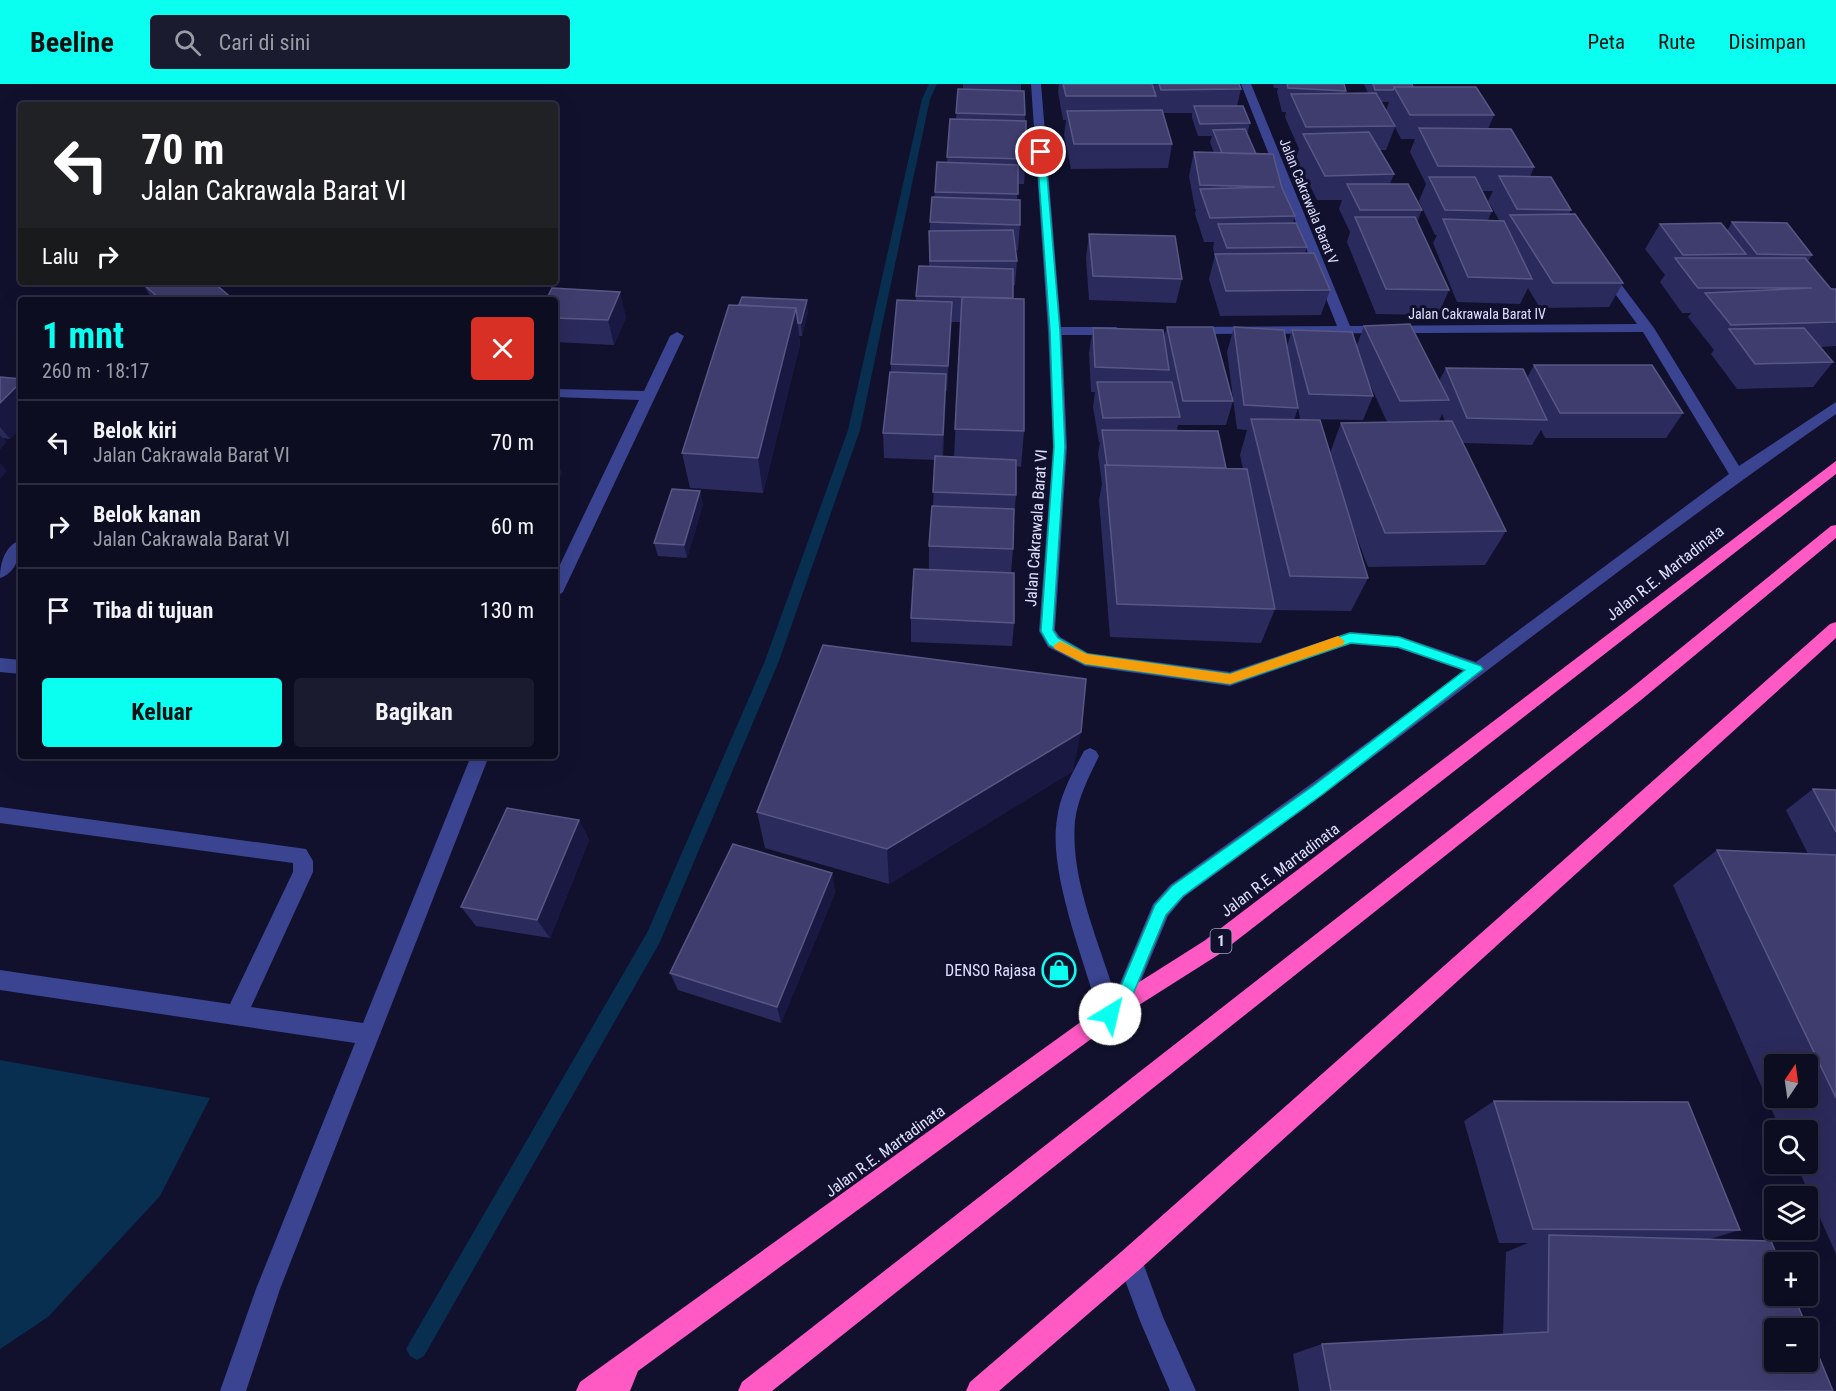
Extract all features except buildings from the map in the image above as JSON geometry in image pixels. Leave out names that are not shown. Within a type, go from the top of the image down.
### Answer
[{"type":"highway","name":"Jalan R.E. Martadinata","points":[[589,1391],[1115,1010],[1211,948],[1836,466]]},
{"type":"highway","points":[[751,1391],[1635,695],[1836,530]]},
{"type":"highway","points":[[979,1391],[1130,1261],[1836,628]]},
{"type":"highway","points":[[617,1391],[629,1361]]},
{"type":"street","name":"Jalan Cakrawala Barat VI","points":[[1036,84],[1055,331],[1060,447],[1047,631],[1054,642],[1085,659],[1230,679],[1350,638],[1399,642],[1476,669]]},
{"type":"street","name":"Jalan Cakrawala Barat V","points":[[1246,84],[1345,330]]},
{"type":"street","points":[[1597,261],[1647,328],[1737,475]]},
{"type":"street","name":"Jalan Cakrawala Barat IV","points":[[1182,331],[1647,328]]},
{"type":"street","points":[[1055,331],[1124,331]]},
{"type":"street","points":[[558,586],[677,336]]},
{"type":"street","points":[[558,393],[649,396]]},
{"type":"street","points":[[1115,1010],[1160,910],[1177,891],[1318,790],[1737,475],[1836,407]]},
{"type":"street","points":[[0,572],[18,550]]},
{"type":"street","points":[[0,665],[18,667]]},
{"type":"street","points":[[1090,756],[1073,791],[1068,810],[1065,861],[1115,1010]]},
{"type":"street","points":[[233,1391],[268,1289],[479,759]]},
{"type":"street","points":[[0,816],[299,855],[303,861],[303,872],[236,1015]]},
{"type":"street","points":[[0,980],[369,1035]]},
{"type":"street","points":[[1130,1261],[1152,1321],[1183,1391]]},
{"type":"water","points":[[0,1060],[210,1098],[160,1196],[48,1317],[0,1349]]},
{"type":"waterway","points":[[417,1349],[654,936],[772,661],[854,430],[926,99],[933,84]]},
{"type":"slow traffic","points":[[1060,646],[1085,659],[1230,679],[1338,641]]},
{"type":"place","name":"DENSO Rajasa","points":[[1059,970]]},
{"type":"route","points":[[1041,152],[1055,331],[1060,447],[1047,631],[1054,642],[1085,659],[1230,679],[1350,638],[1399,642],[1476,669],[1318,790],[1177,891],[1160,910],[1121,1005],[1110,1014]]}]
